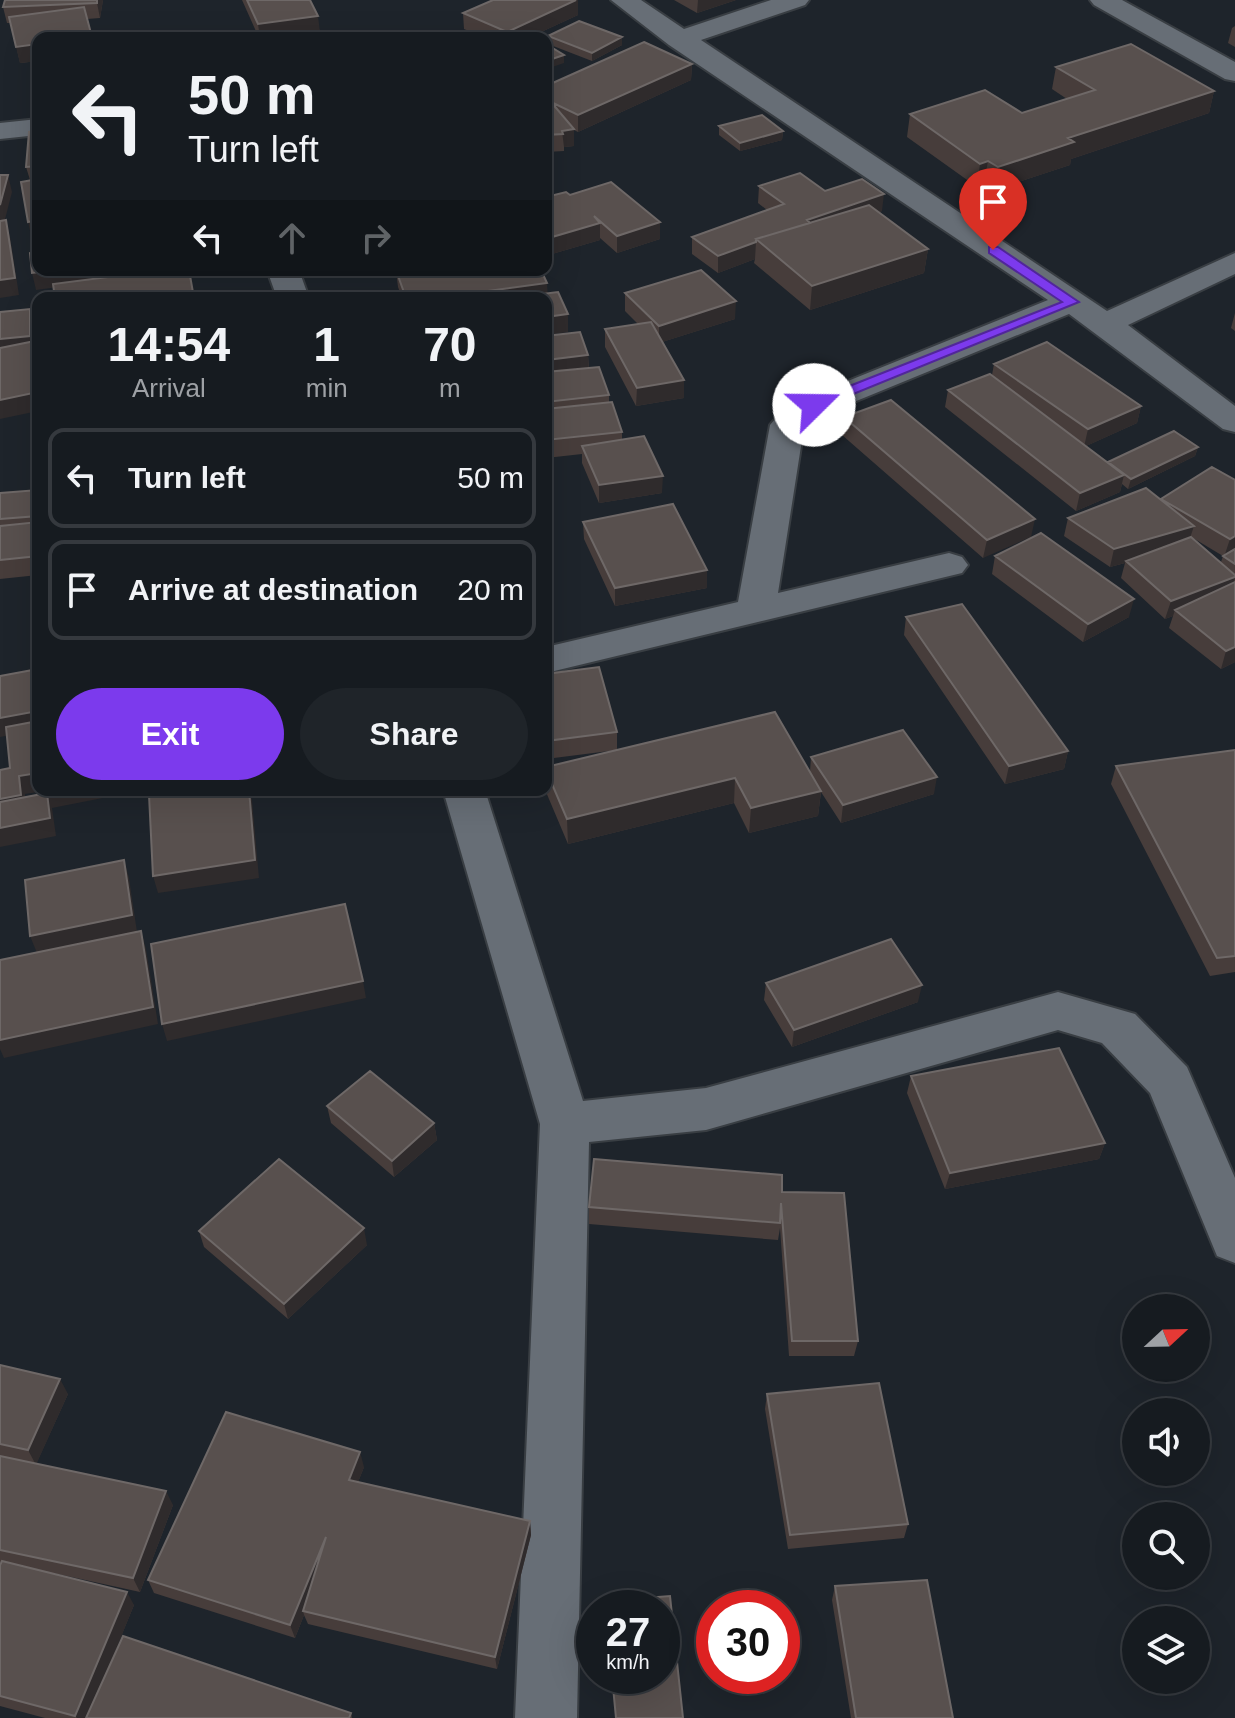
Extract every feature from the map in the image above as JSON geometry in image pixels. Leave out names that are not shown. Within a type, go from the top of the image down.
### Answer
[{"type":"street","points":[[624,0],[1105,324],[1235,422]]},
{"type":"street","points":[[678,39],[796,0]]},
{"type":"street","points":[[1103,0],[1235,73]]},
{"type":"street","points":[[0,131],[32,128]]},
{"type":"street","points":[[1105,324],[1235,262]]},
{"type":"street","points":[[756,608],[787,425],[798,413],[1072,302]]},
{"type":"street","points":[[552,659],[949,565]]},
{"type":"street","points":[[466,796],[565,1124],[546,1718]]},
{"type":"street","points":[[565,1124],[706,1109],[1058,1011],[1118,1028],[1170,1081],[1235,1240]]},
{"type":"building","points":[[5,0],[97,0],[97,3],[3,7]]},
{"type":"building","points":[[247,0],[310,0],[318,16],[258,24]]},
{"type":"building","points":[[493,0],[576,0],[507,32],[463,13]]},
{"type":"building","points":[[84,7],[91,32],[32,32],[32,45],[16,47],[9,17]]},
{"type":"building","points":[[579,21],[622,37],[592,53],[552,38],[552,34]]},
{"type":"building","points":[[644,42],[692,64],[578,115],[552,103],[552,83]]},
{"type":"building","points":[[1131,44],[1214,91],[1068,138],[1074,142],[998,167],[988,161],[980,164],[910,114],[985,90],[1022,113],[1095,90],[1056,67]]},
{"type":"building","points":[[552,48],[564,55],[552,59]]},
{"type":"building","points":[[552,103],[574,129],[562,131],[563,134],[552,135]]},
{"type":"building","points":[[762,115],[783,131],[740,143],[719,126]]},
{"type":"building","points":[[29,132],[32,132],[32,166],[26,167]]},
{"type":"building","points":[[800,173],[825,191],[862,179],[884,194],[807,220],[810,223],[756,239],[756,242],[718,256],[692,237],[784,204],[759,186]]},
{"type":"building","points":[[0,175],[8,175],[0,205]]},
{"type":"building","points":[[32,180],[32,221],[28,222],[21,182]]},
{"type":"building","points":[[611,182],[660,222],[617,236],[594,216],[600,223],[552,237],[552,196],[566,192],[570,195]]},
{"type":"building","points":[[869,205],[928,249],[812,286],[756,239]]},
{"type":"building","points":[[6,220],[15,278],[0,280],[0,221]]},
{"type":"building","points":[[701,270],[736,301],[659,326],[625,293]]},
{"type":"building","points":[[116,276],[190,276],[193,292],[54,292],[53,284]]},
{"type":"building","points":[[398,276],[544,276],[547,283],[480,292],[404,292]]},
{"type":"building","points":[[558,292],[568,314],[552,316],[552,293]]},
{"type":"building","points":[[30,309],[30,336],[0,339],[0,312]]},
{"type":"building","points":[[651,322],[684,380],[637,388],[605,329]]},
{"type":"building","points":[[580,332],[588,355],[552,359],[552,335]]},
{"type":"building","points":[[32,342],[32,393],[0,400],[0,348]]},
{"type":"building","points":[[1047,342],[1141,406],[1088,429],[994,364]]},
{"type":"building","points":[[599,367],[609,395],[552,401],[552,371]]},
{"type":"building","points":[[990,374],[1124,475],[1080,493],[948,390]]},
{"type":"building","points":[[891,400],[1035,519],[987,540],[844,417]]},
{"type":"building","points":[[612,402],[622,432],[552,439],[552,408]]},
{"type":"building","points":[[1174,431],[1198,447],[1131,479],[1108,462]]},
{"type":"building","points":[[644,436],[663,476],[599,485],[582,446]]},
{"type":"building","points":[[1212,467],[1235,480],[1235,536],[1230,539],[1161,499]]},
{"type":"building","points":[[1146,488],[1194,526],[1114,549],[1068,518]]},
{"type":"building","points":[[32,490],[32,516],[0,519],[0,493]]},
{"type":"building","points":[[673,504],[707,570],[615,588],[583,522]]},
{"type":"building","points":[[32,523],[32,557],[0,560],[0,526]]},
{"type":"building","points":[[1041,533],[1134,599],[1088,624],[995,556]]},
{"type":"building","points":[[1191,537],[1235,577],[1171,601],[1126,561]]},
{"type":"building","points":[[1235,549],[1235,564],[1223,556]]},
{"type":"building","points":[[1235,582],[1235,647],[1226,651],[1175,610]]},
{"type":"building","points":[[962,604],[1068,751],[1009,766],[906,617]]},
{"type":"building","points":[[599,667],[617,732],[552,740],[552,673]]},
{"type":"building","points":[[32,670],[32,712],[0,718],[0,676]]},
{"type":"building","points":[[775,712],[821,791],[751,808],[735,778],[567,819],[552,784],[552,766]]},
{"type":"building","points":[[32,722],[32,774],[19,776],[21,795],[0,799],[0,770],[10,768],[6,727]]},
{"type":"building","points":[[903,730],[937,777],[843,805],[811,757]]},
{"type":"building","points":[[1235,750],[1235,956],[1217,958],[1116,766]]},
{"type":"building","points":[[47,796],[50,818],[0,828],[0,802]]},
{"type":"building","points":[[149,796],[250,796],[255,860],[153,876]]},
{"type":"building","points":[[124,860],[132,915],[30,936],[25,880]]},
{"type":"building","points":[[345,904],[363,981],[162,1024],[151,944]]},
{"type":"building","points":[[141,931],[153,1007],[0,1040],[0,960]]},
{"type":"building","points":[[891,939],[922,985],[794,1030],[766,983]]},
{"type":"building","points":[[1059,1048],[1105,1143],[950,1173],[911,1076]]},
{"type":"building","points":[[370,1071],[434,1123],[392,1161],[327,1106]]},
{"type":"building","points":[[279,1159],[364,1228],[284,1304],[199,1231]]},
{"type":"building","points":[[594,1159],[782,1175],[782,1192],[844,1193],[858,1341],[792,1341],[781,1203],[780,1223],[589,1207]]},
{"type":"building","points":[[0,1365],[60,1379],[28,1450],[0,1444]]},
{"type":"building","points":[[879,1383],[908,1524],[790,1535],[767,1394]]},
{"type":"building","points":[[226,1412],[360,1452],[349,1480],[530,1521],[495,1657],[303,1611],[326,1537],[290,1625],[148,1580]]},
{"type":"building","points":[[0,1456],[166,1491],[133,1578],[0,1550]]},
{"type":"building","points":[[2,1561],[127,1592],[75,1716],[0,1696]]},
{"type":"building","points":[[927,1580],[953,1718],[856,1718],[835,1586]]},
{"type":"building","points":[[123,1636],[351,1713],[349,1718],[86,1718]]},
{"type":"building","points":[[680,1690],[683,1718],[616,1718],[614,1694],[680,1694]]},
{"type":"route","points":[[814,405],[1072,302],[993,250]]}]
